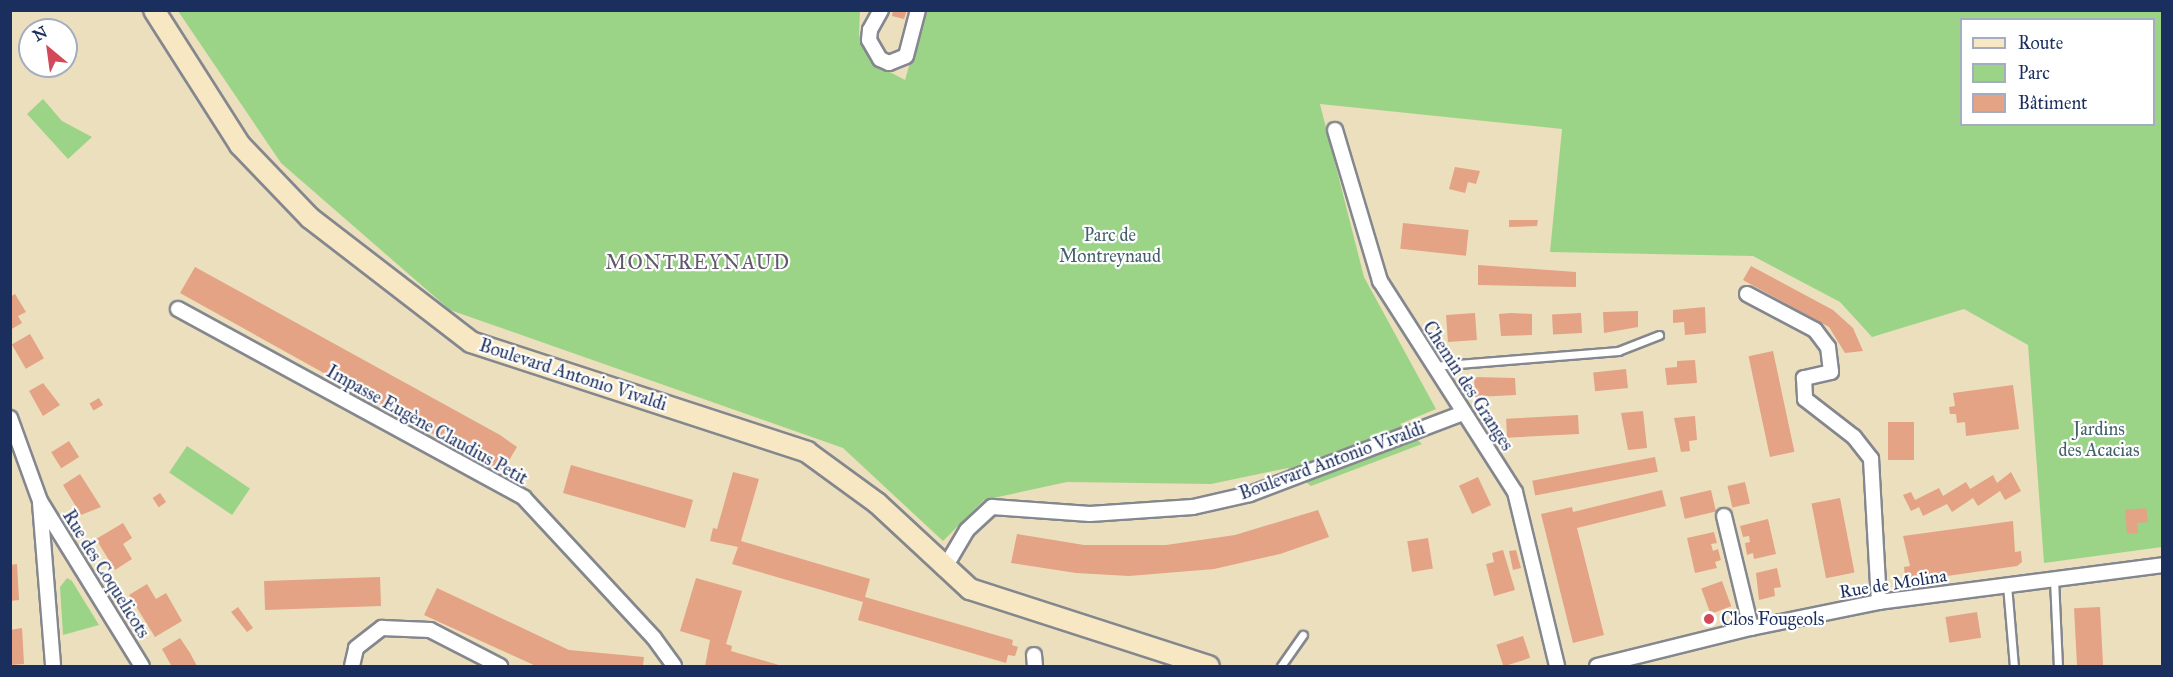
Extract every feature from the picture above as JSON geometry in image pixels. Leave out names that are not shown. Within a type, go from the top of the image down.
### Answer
[{"type":"street","name":"Boulevard Antonio Vivaldi","points":[[154,10],[240,145],[310,218],[471,342],[807,452],[877,503],[944,570],[970,589],[1209,666]]},
{"type":"street","points":[[881,10],[870,30],[869,40],[880,59],[889,63],[906,56],[918,10]]},
{"type":"street","name":"Chemin des Granges","points":[[1335,130],[1380,281],[1515,492],[1557,666]]},
{"type":"street","points":[[1747,294],[1815,330],[1828,347],[1831,372],[1804,378],[1805,399],[1854,437],[1872,459],[1879,602]]},
{"type":"street","name":"Impasse Eugène Claudius Petit","points":[[178,309],[524,498],[654,638],[674,666]]},
{"type":"street","name":"Boulevard Antonio Vivaldi","points":[[944,570],[967,530],[992,507],[1090,514],[1193,507],[1250,494],[1463,413]]},
{"type":"street","name":"Rue des Coquelicots","points":[[10,418],[40,501],[142,666]]},
{"type":"street","name":"Rue des Coquelicots","points":[[40,501],[53,666]]},
{"type":"street","points":[[1724,516],[1751,628]]},
{"type":"street","name":"Rue de Molina","points":[[1597,666],[1751,628],[1879,602],[2163,565]]},
{"type":"street","points":[[352,666],[356,648],[382,628],[430,630],[500,666]]},
{"type":"lane","points":[[1433,366],[1618,351],[1659,335]]},
{"type":"lane","points":[[2054,579],[2058,666]]},
{"type":"lane","points":[[2007,585],[2014,666]]},
{"type":"lane","points":[[1281,666],[1303,635]]},
{"type":"green space","name":"Parc de Montreynaud","points":[[178,11],[860,11],[859,35],[871,62],[905,80],[925,11],[2162,11],[2162,547],[2044,563],[2028,345],[1964,309],[1872,337],[1840,302],[1753,256],[1550,252],[1562,129],[1320,104],[1364,277],[1436,409],[1400,424],[1422,444],[1311,486],[1288,468],[1211,484],[1067,482],[984,500],[943,541],[843,448],[450,310],[281,163]]},
{"type":"green space","points":[[43,99],[62,121],[92,137],[68,159],[27,114]]},
{"type":"green space","points":[[187,446],[250,488],[232,515],[169,473]]},
{"type":"green space","points":[[67,578],[72,581],[99,625],[63,635],[60,587]]},
{"type":"building","points":[[893,10],[907,10],[904,19],[892,16]]},
{"type":"building","points":[[1455,167],[1480,171],[1476,184],[1468,182],[1465,193],[1449,189]]},
{"type":"building","points":[[1509,220],[1538,220],[1537,226],[1509,227]]},
{"type":"building","points":[[1403,223],[1469,230],[1466,256],[1400,249]]},
{"type":"building","points":[[1478,265],[1576,272],[1576,287],[1478,285]]},
{"type":"building","points":[[1751,266],[1833,310],[1853,328],[1863,351],[1845,353],[1829,327],[1743,280]]},
{"type":"building","points":[[195,267],[500,435],[517,447],[502,472],[180,293]]},
{"type":"building","points":[[15,294],[26,312],[18,316],[22,323],[10,330],[10,297]]},
{"type":"building","points":[[1705,307],[1706,333],[1685,335],[1684,322],[1673,323],[1673,310]]},
{"type":"building","points":[[1638,311],[1638,327],[1604,333],[1603,312]]},
{"type":"building","points":[[1475,313],[1477,340],[1448,342],[1446,315]]},
{"type":"building","points":[[1581,313],[1582,333],[1553,334],[1552,315]]},
{"type":"building","points":[[1499,314],[1532,314],[1532,335],[1501,336]]},
{"type":"building","points":[[30,334],[44,358],[26,369],[12,344]]},
{"type":"building","points":[[1773,351],[1794,452],[1770,457],[1749,356]]},
{"type":"building","points":[[1695,360],[1697,383],[1667,385],[1665,368],[1677,367],[1677,361]]},
{"type":"building","points":[[1626,369],[1628,388],[1595,391],[1593,372]]},
{"type":"building","points":[[1474,377],[1515,378],[1516,395],[1475,397]]},
{"type":"building","points":[[43,383],[60,405],[43,416],[29,391]]},
{"type":"building","points":[[2013,385],[2019,429],[1966,436],[1965,422],[1957,423],[1956,414],[1950,414],[1949,407],[1955,406],[1953,393]]},
{"type":"building","points":[[99,398],[103,405],[93,410],[89,404]]},
{"type":"building","points":[[1643,411],[1647,448],[1628,450],[1621,413]]},
{"type":"building","points":[[1578,415],[1579,434],[1507,438],[1506,419]]},
{"type":"building","points":[[1695,416],[1697,440],[1689,441],[1690,451],[1681,452],[1674,418]]},
{"type":"building","points":[[1888,422],[1914,422],[1914,460],[1888,460]]},
{"type":"building","points":[[69,441],[79,457],[61,468],[51,452]]},
{"type":"building","points":[[1655,457],[1658,472],[1535,496],[1532,481]]},
{"type":"building","points":[[571,465],[693,500],[685,528],[563,493]]},
{"type":"building","points":[[733,472],[759,479],[741,541],[870,579],[865,597],[1013,640],[1012,645],[1018,647],[1015,656],[1008,655],[1006,663],[858,620],[863,602],[732,564],[738,547],[710,541],[713,528],[717,529]]},
{"type":"building","points":[[2011,472],[2021,491],[2005,500],[2000,491],[1978,506],[1973,498],[1952,512],[1947,504],[1923,516],[1919,507],[1911,511],[1903,495],[1911,492],[1915,500],[1939,488],[1943,496],[1966,482],[1970,489],[1993,475],[1997,483]]},
{"type":"building","points":[[80,474],[101,507],[81,515],[63,485]]},
{"type":"building","points":[[1478,477],[1491,505],[1472,514],[1459,486]]},
{"type":"building","points":[[1745,482],[1750,503],[1732,507],[1727,486]]},
{"type":"building","points":[[1662,490],[1666,506],[1577,528],[1604,635],[1573,643],[1541,514],[1572,507],[1573,512]]},
{"type":"building","points":[[1711,490],[1716,511],[1685,519],[1680,497]]},
{"type":"building","points":[[160,493],[166,502],[159,507],[153,498]]},
{"type":"building","points":[[1840,498],[1855,573],[1826,578],[1812,504]]},
{"type":"building","points":[[2146,508],[2148,522],[2137,523],[2138,533],[2127,534],[2125,510]]},
{"type":"building","points":[[1318,510],[1329,537],[1280,554],[1214,569],[1129,576],[1076,573],[1011,563],[1017,534],[1084,545],[1166,545],[1235,535]]},
{"type":"building","points":[[1768,519],[1776,554],[1754,559],[1753,553],[1747,555],[1745,543],[1750,542],[1749,536],[1743,537],[1740,526]]},
{"type":"building","points":[[2013,521],[2015,552],[2021,551],[2022,562],[2017,566],[1912,581],[1911,577],[1905,578],[1904,567],[1910,566],[1903,536]]},
{"type":"building","points":[[123,523],[132,538],[123,544],[132,559],[115,570],[96,539]]},
{"type":"building","points":[[1714,532],[1717,543],[1711,544],[1713,551],[1718,549],[1721,560],[1715,562],[1717,568],[1695,573],[1687,538]]},
{"type":"building","points":[[1428,538],[1433,569],[1412,572],[1407,541]]},
{"type":"building","points":[[1503,550],[1515,590],[1494,596],[1486,564],[1494,562],[1492,553]]},
{"type":"building","points":[[1516,550],[1521,568],[1513,570],[1509,551]]},
{"type":"building","points":[[17,564],[19,600],[10,601],[10,565]]},
{"type":"building","points":[[1777,568],[1781,587],[1774,588],[1775,596],[1759,600],[1756,573]]},
{"type":"building","points":[[380,577],[381,606],[265,610],[264,581]]},
{"type":"building","points":[[696,578],[742,591],[726,644],[732,646],[731,651],[782,666],[705,666],[710,640],[680,631]]},
{"type":"building","points":[[1722,581],[1731,606],[1711,614],[1701,589]]},
{"type":"building","points":[[147,584],[156,599],[166,593],[182,621],[155,637],[129,595]]},
{"type":"building","points":[[437,588],[569,650],[644,657],[643,666],[536,666],[424,615]]},
{"type":"building","points":[[238,607],[253,628],[247,632],[231,612]]},
{"type":"building","points":[[2100,607],[2103,666],[2077,666],[2074,608]]},
{"type":"building","points":[[1977,612],[1981,638],[1949,643],[1945,617]]},
{"type":"building","points":[[22,628],[24,664],[10,665],[10,630]]},
{"type":"building","points":[[1523,636],[1530,658],[1503,666],[1496,645]]},
{"type":"building","points":[[180,638],[197,666],[171,665],[162,649]]},
{"type":"place","name":"Clos Fougeols","points":[[1709,619]]},
{"type":"district","name":"MONTREYNAUD","points":[[698,262]]},
{"type":"park label","name":"Jardins des Acacias","points":[[2099,440]]}]
